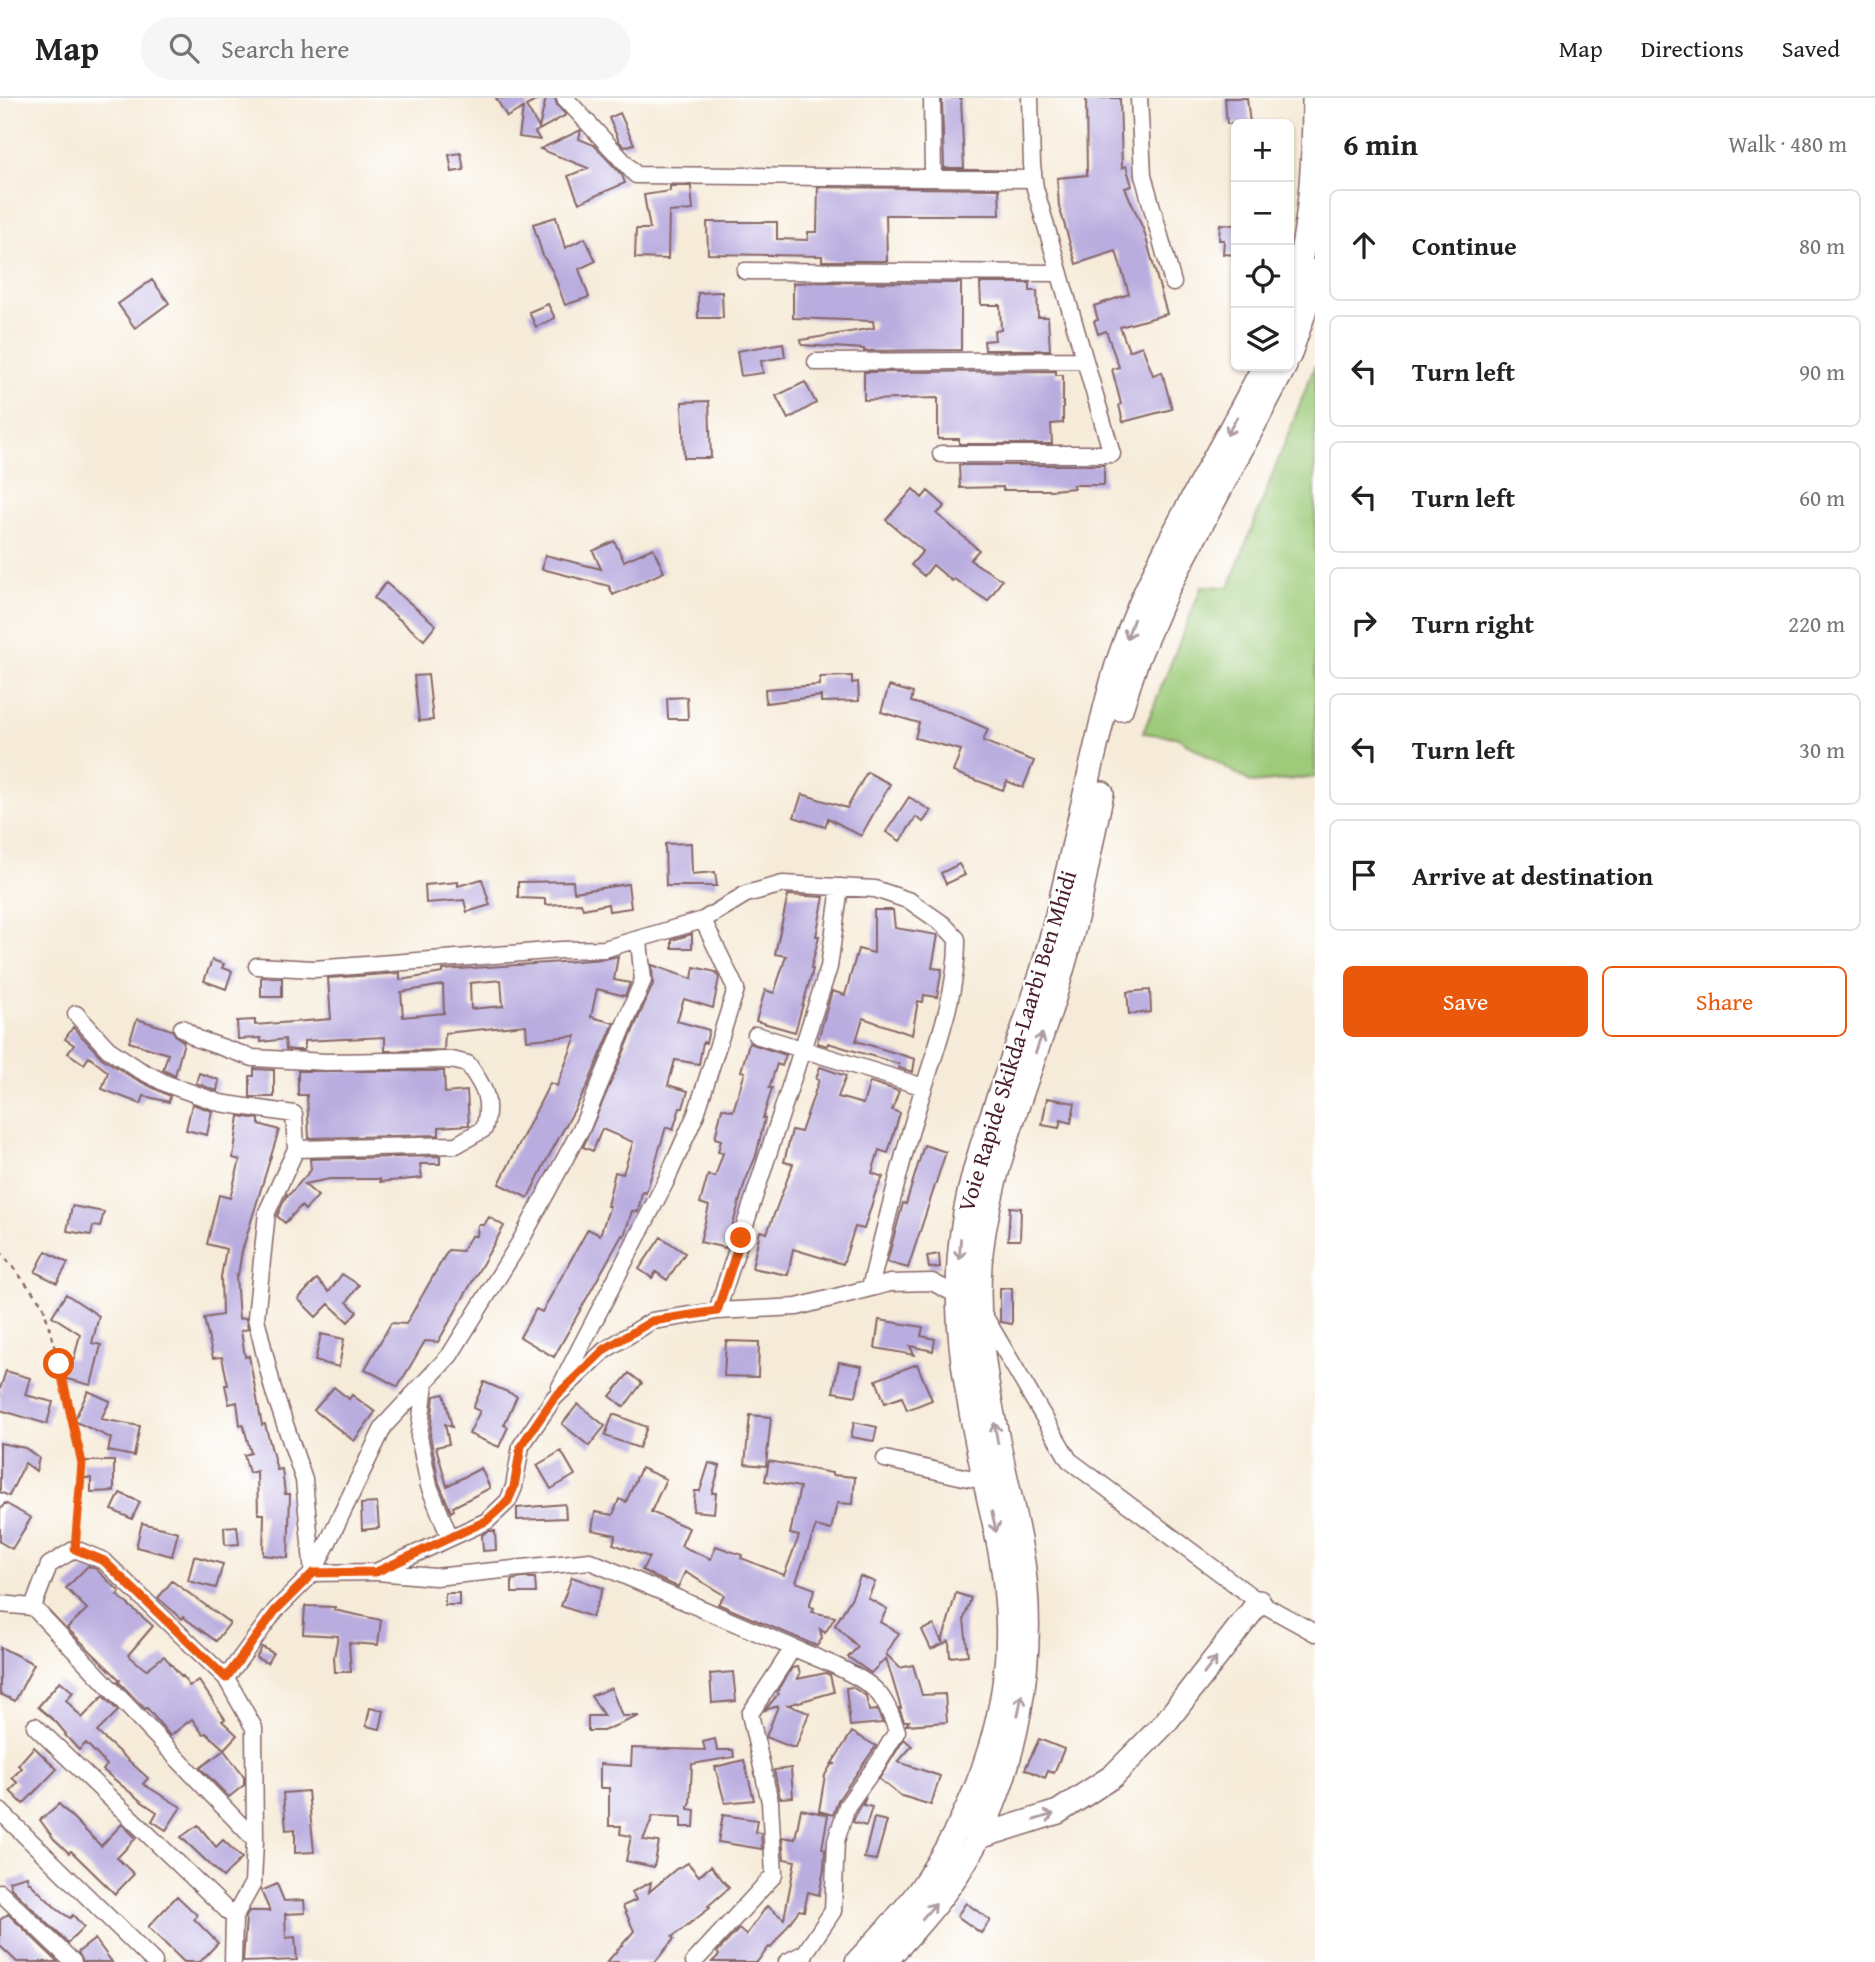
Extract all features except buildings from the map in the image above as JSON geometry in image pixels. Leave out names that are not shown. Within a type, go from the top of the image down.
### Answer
[{"type":"highway","points":[[1294,284],[1308,229],[1314,159],[1314,98]]},
{"type":"highway","points":[[1294,342],[1315,271]]},
{"type":"highway","name":"Voie Rapide Skikda-Laarbi Ben Mhidi","points":[[857,1962],[920,1889],[968,1807],[991,1748],[1005,1690],[1008,1630],[1006,1587],[972,1424],[964,1371],[959,1300],[962,1230],[974,1173],[1052,939],[1118,661],[1153,574],[1261,371]]},
{"type":"highway","name":"Voie Rapide Skikda-Laarbi Ben Mhidi","points":[[884,1962],[944,1894],[979,1836],[999,1788],[1025,1679],[1028,1628],[1025,1574],[992,1408],[980,1309],[982,1252],[997,1176],[1073,932],[1124,696],[1166,592],[1282,371]]},
{"type":"highway","points":[[979,1836],[1058,1812],[1113,1776],[1165,1723],[1259,1602]]},
{"type":"street","points":[[565,98],[636,175],[1034,179]]},
{"type":"street","points":[[932,98],[933,178]]},
{"type":"street","points":[[941,454],[1112,454],[1034,179],[1030,98]]},
{"type":"street","points":[[1139,98],[1143,176],[1172,283]]},
{"type":"street","points":[[745,271],[1060,273]]},
{"type":"street","points":[[816,362],[1085,360]]},
{"type":"street","points":[[257,966],[314,970],[561,950],[604,949],[703,920],[746,894],[783,884],[875,888],[910,901],[943,924],[957,939],[958,963],[901,1165],[870,1289]]},
{"type":"street","points":[[717,1311],[828,967],[840,887]]},
{"type":"street","points":[[376,1572],[486,1521],[508,1501],[514,1487],[521,1446],[554,1398],[665,1183],[691,1125],[736,989],[703,920]]},
{"type":"street","points":[[226,1678],[275,1611],[313,1573],[384,1426],[450,1355],[520,1242],[582,1127],[643,980],[639,940]]},
{"type":"street","points":[[76,1014],[108,1049],[167,1084],[220,1103],[294,1114],[296,1149],[267,1212],[256,1318],[273,1390],[304,1480],[313,1573]]},
{"type":"street","points":[[182,1028],[198,1038],[253,1058],[326,1062],[452,1060],[468,1064],[485,1088],[489,1110],[484,1129],[456,1145],[296,1149]]},
{"type":"street","points":[[756,1035],[924,1087]]},
{"type":"street","points":[[554,1398],[605,1349],[652,1321],[717,1311],[797,1307],[890,1283],[932,1282],[955,1294],[959,1300],[980,1309],[1069,1460],[1259,1602],[1315,1633]]},
{"type":"street","points":[[425,1382],[419,1436],[429,1486],[450,1538]]},
{"type":"street","points":[[885,1459],[985,1480]]},
{"type":"street","points":[[33,1607],[49,1565],[75,1549],[104,1561],[226,1678],[254,1728],[253,1883],[234,1917],[233,1962]]},
{"type":"street","points":[[313,1573],[376,1572],[435,1577],[590,1561],[867,1682],[886,1701],[897,1731],[847,1806],[836,1841],[834,1911],[804,1957],[787,1962]]},
{"type":"street","points":[[0,1604],[33,1607],[255,1840]]},
{"type":"street","points":[[694,1962],[774,1875],[770,1802],[750,1714],[793,1648]]},
{"type":"street","points":[[35,1726],[234,1917]]},
{"type":"street","points":[[0,1811],[154,1962]]},
{"type":"street","points":[[0,1892],[73,1962]]},
{"type":"path","points":[[0,1251],[43,1305],[59,1364],[82,1463],[75,1549]]},
{"type":"green space","points":[[1315,365],[1315,777],[1252,783],[1176,737],[1143,733],[1202,586],[1229,587]]},
{"type":"route","points":[[59,1364],[82,1463],[75,1549],[104,1561],[226,1678],[275,1611],[313,1573],[376,1572],[486,1521],[508,1501],[514,1487],[521,1446],[554,1398],[605,1349],[652,1321],[717,1311],[741,1238]]}]
